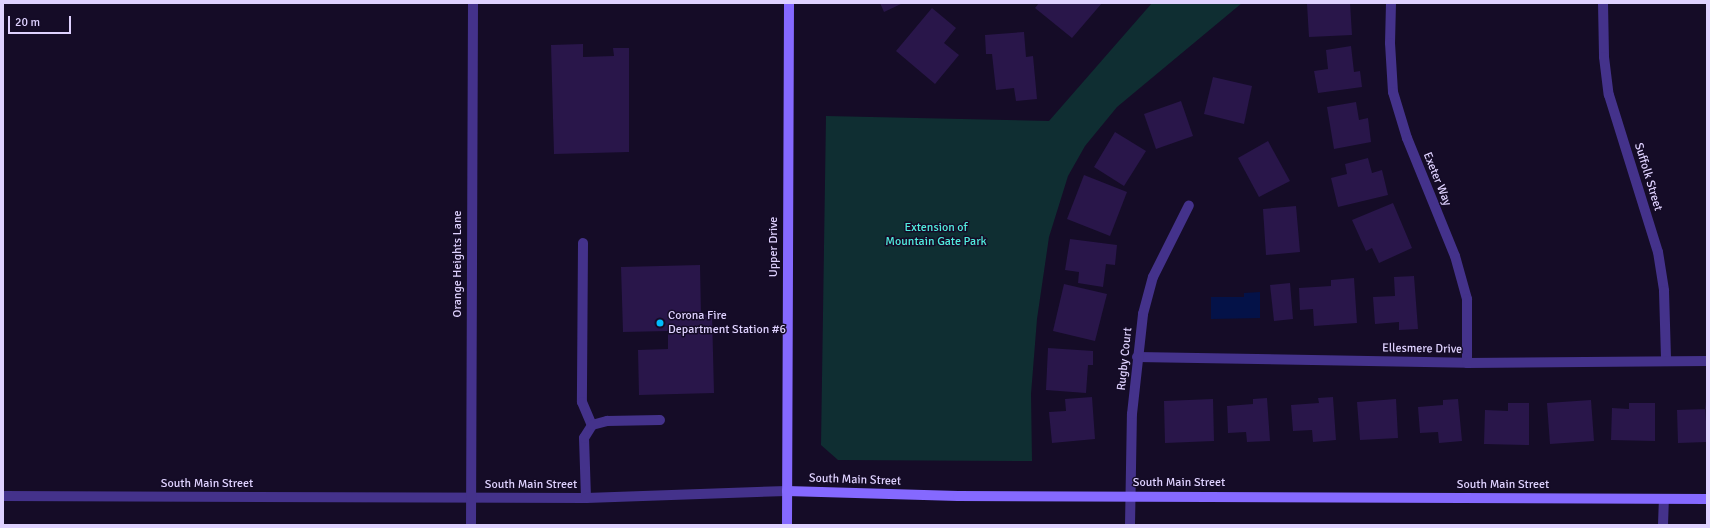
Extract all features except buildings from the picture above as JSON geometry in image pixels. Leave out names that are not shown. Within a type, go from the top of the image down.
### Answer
[{"type":"main road","name":"Upper Drive","points":[[787,525],[789,3]]},
{"type":"main road","name":"South Main Street","points":[[787,491],[958,496],[1707,499]]},
{"type":"street","name":"Orange Heights Lane","points":[[471,525],[473,3]]},
{"type":"street","name":"Exeter Way","points":[[1392,3],[1390,43],[1394,92],[1407,138],[1455,256],[1467,299],[1467,363]]},
{"type":"street","name":"Suffolk Street","points":[[1603,3],[1604,57],[1609,96],[1658,252],[1664,291],[1666,360]]},
{"type":"street","name":"Rugby Court","points":[[1130,525],[1132,414],[1137,356],[1143,314],[1153,277],[1189,205]]},
{"type":"street","points":[[583,243],[582,402],[592,425]]},
{"type":"street","name":"Ellesmere Drive","points":[[1137,356],[1467,363],[1666,360],[1707,361]]},
{"type":"street","points":[[586,498],[584,438],[592,425],[607,420],[660,420]]},
{"type":"street","name":"South Main Street","points":[[3,496],[586,498],[787,491]]},
{"type":"street","points":[[1664,499],[1664,525]]},
{"type":"green space","name":"Extension of Mountain Gate Park","points":[[1152,3],[1242,3],[1117,107],[1085,146],[1068,176],[1049,237],[1037,319],[1031,394],[1032,461],[838,460],[821,445],[826,116],[1049,121]]},
{"type":"shaded area","points":[[1260,292],[1260,318],[1211,319],[1211,297],[1244,297],[1244,293]]},
{"type":"place","name":"Corona Fire Department Station #6","points":[[660,323]]}]
